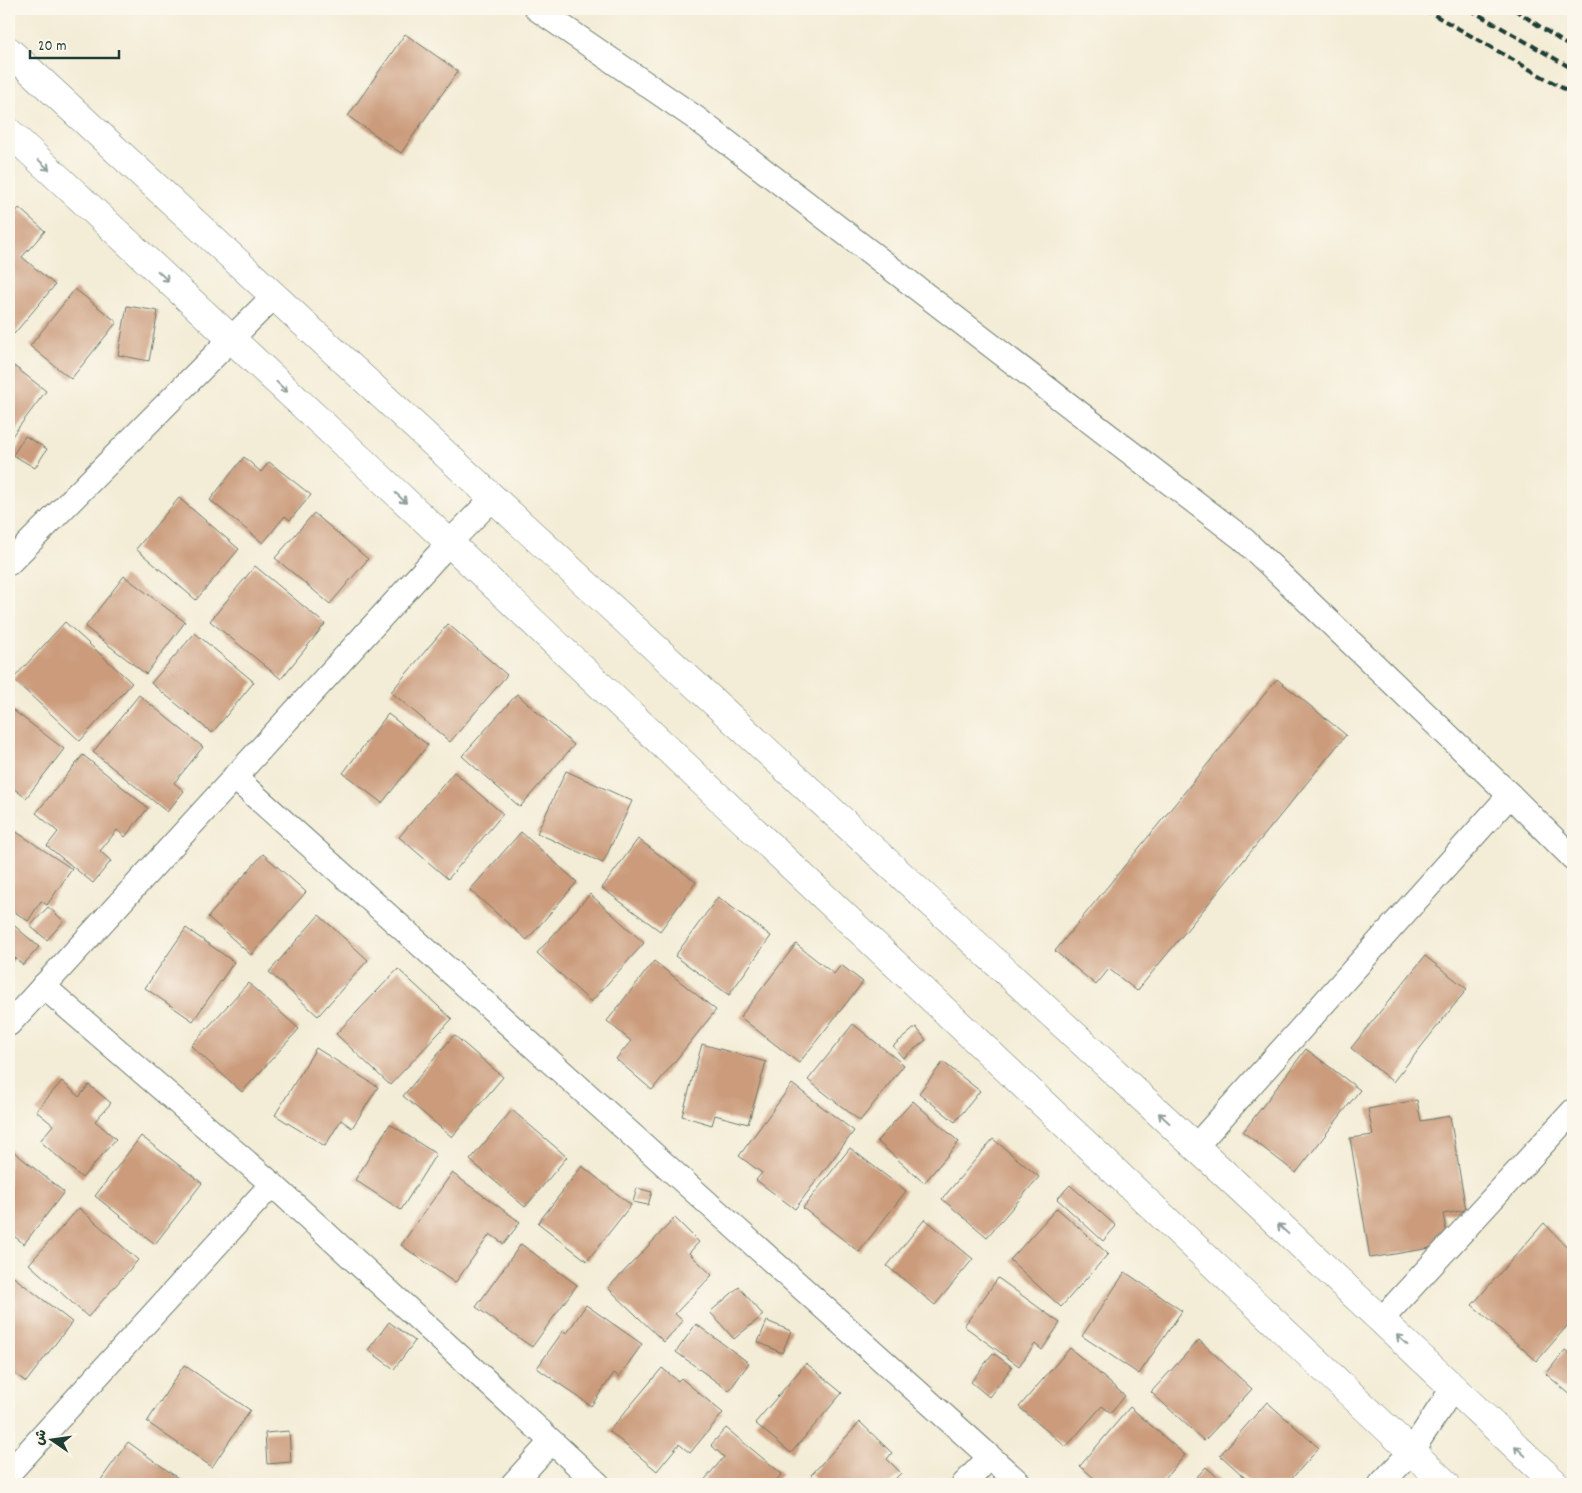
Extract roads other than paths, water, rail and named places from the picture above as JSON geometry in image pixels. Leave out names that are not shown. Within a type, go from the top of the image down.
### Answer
[{"type":"street","points":[[537,9],[697,118],[1243,539],[1510,795],[1573,858]]},
{"type":"street","points":[[9,51],[1195,1147],[1556,1484]]},
{"type":"street","points":[[9,132],[448,542],[1446,1484]]},
{"type":"street","points":[[12,552],[274,296]]},
{"type":"street","points":[[9,1024],[448,542],[493,498]]},
{"type":"street","points":[[234,777],[1020,1484]]},
{"type":"street","points":[[1195,1147],[1510,795]]},
{"type":"street","points":[[43,986],[272,1184],[598,1484]]},
{"type":"street","points":[[1381,1320],[1573,1111]]},
{"type":"street","points":[[9,1474],[272,1184]]},
{"type":"street","points":[[1381,1484],[1411,1452],[1453,1388]]},
{"type":"street","points":[[513,1484],[551,1442]]},
{"type":"street","points":[[964,1484],[990,1457]]},
{"type":"railway","points":[[1424,9],[1573,94]]},
{"type":"railway","points":[[1469,9],[1573,69]]},
{"type":"railway","points":[[1514,9],[1573,49]]}]
